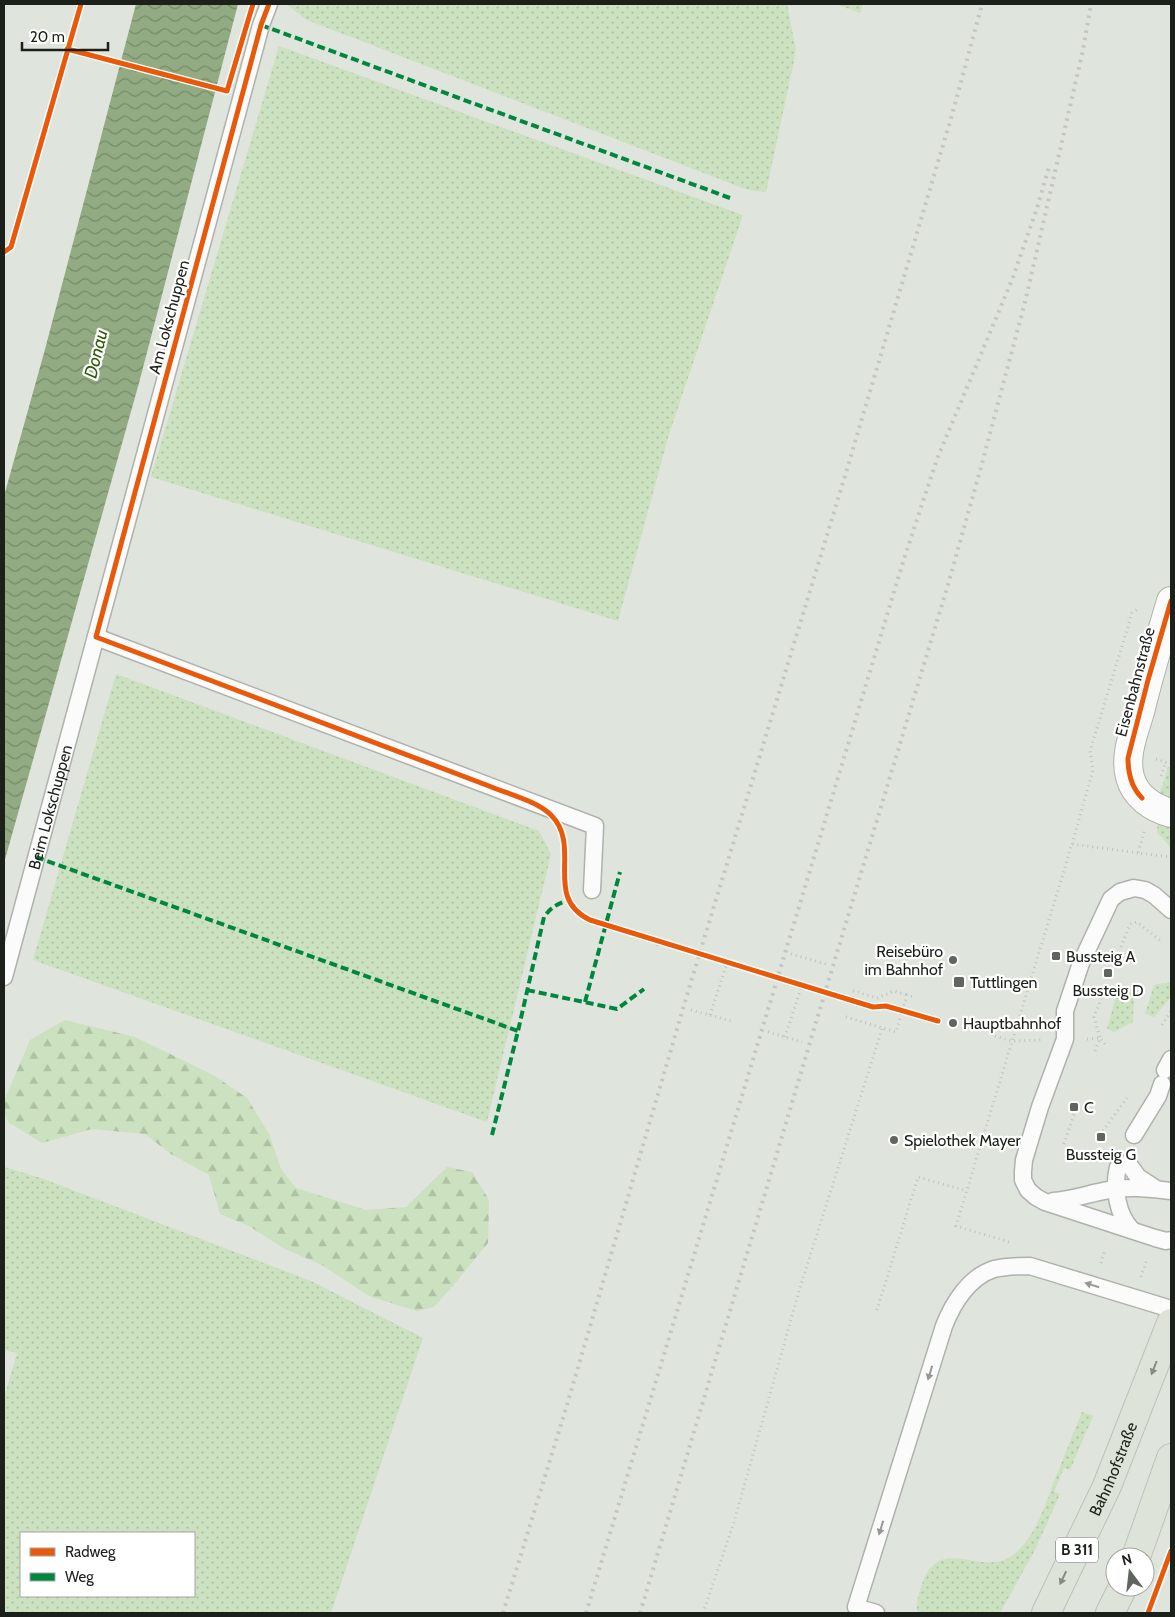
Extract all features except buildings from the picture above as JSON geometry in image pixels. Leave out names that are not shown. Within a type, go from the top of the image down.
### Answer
[{"type":"main road","name":"Bahnhofstraße","points":[[1046,1613],[1107,1486],[1171,1323]]},
{"type":"main road","points":[[1140,1547],[1171,1458]]},
{"type":"main road","points":[[1110,1613],[1118,1597]]},
{"type":"street","name":"Eisenbahnstraße","points":[[1171,601],[1136,724],[1128,766],[1131,782],[1138,793],[1152,805],[1171,813]]},
{"type":"lane","name":"Am Lokschuppen","points":[[96,637],[258,35],[269,4]]},
{"type":"lane","points":[[96,637],[595,826],[592,890]]},
{"type":"lane","name":"Beim Lokschuppen","points":[[4,977],[96,637]]},
{"type":"lane","points":[[1171,910],[1154,895],[1145,890],[1134,888],[1120,892],[1108,904],[1081,963],[1065,1011],[1065,1039],[1040,1107],[1024,1160],[1023,1171],[1023,1180],[1028,1190],[1045,1202],[1166,1241],[1171,1240]]},
{"type":"lane","points":[[1134,1135],[1158,1096],[1166,1071]]},
{"type":"lane","points":[[1168,1190],[1151,1186],[1123,1165],[1116,1184],[1119,1205],[1125,1221],[1165,1246],[1171,1255]]},
{"type":"lane","points":[[1045,1202],[1062,1201],[1112,1189],[1142,1188],[1168,1190]]},
{"type":"lane","points":[[876,1613],[856,1607],[944,1326],[951,1309],[962,1292],[994,1269],[1030,1266],[1171,1309]]},
{"type":"path","points":[[64,58],[70,40]]},
{"type":"path","points":[[67,49],[227,91]]},
{"type":"path","points":[[1072,844],[1093,770],[1090,751],[1132,613],[1140,607]]},
{"type":"path","points":[[1121,947],[1130,924],[1137,922],[1162,942]]},
{"type":"path","points":[[657,946],[658,941]]},
{"type":"path","points":[[791,954],[826,964]]},
{"type":"path","points":[[710,1016],[727,963]]},
{"type":"path","points":[[1096,1051],[1100,1038],[1094,1017],[1108,983]]},
{"type":"path","points":[[785,1037],[802,985]]},
{"type":"path","points":[[853,991],[877,998],[894,991],[914,997]]},
{"type":"path","points":[[846,1017],[896,1032],[907,994]]},
{"type":"path","points":[[690,1010],[731,1021]]},
{"type":"path","points":[[1162,1025],[1171,1012]]},
{"type":"path","points":[[703,1613],[734,1522],[799,1291],[882,1029]]},
{"type":"path","points":[[768,1032],[802,1042]]},
{"type":"path","points":[[995,1036],[1012,1041]]},
{"type":"path","points":[[1096,1139],[1132,1092]]},
{"type":"path","points":[[1064,1144],[1078,1102]]},
{"type":"path","points":[[876,1310],[918,1177],[967,1191]]},
{"type":"path","points":[[1099,1270],[1105,1250]]},
{"type":"green space","points":[[288,4],[787,4],[796,51],[766,192],[748,190],[307,20]]},
{"type":"green space","points":[[836,4],[863,4],[860,13]]},
{"type":"green space","points":[[279,46],[743,215],[669,434],[618,621],[151,477]]},
{"type":"green space","points":[[116,674],[539,831],[551,854],[487,1122],[33,960]]},
{"type":"green space","points":[[1168,767],[1171,768],[1171,802],[1160,793]]},
{"type":"green space","points":[[1158,819],[1171,822],[1171,848],[1157,832]]},
{"type":"green space","points":[[1171,982],[1171,997],[1154,1017],[1145,1014],[1154,985]]},
{"type":"green space","points":[[1134,991],[1133,1022],[1114,1032],[1107,1029],[1117,992]]},
{"type":"green space","points":[[65,1020],[135,1037],[215,1076],[247,1098],[269,1134],[281,1169],[296,1188],[366,1210],[406,1207],[447,1167],[472,1172],[489,1200],[488,1243],[434,1307],[417,1311],[369,1296],[322,1265],[283,1248],[249,1226],[220,1214],[209,1175],[171,1154],[145,1134],[92,1129],[42,1143],[8,1122],[4,1112],[4,1101],[30,1040]]},
{"type":"green space","points":[[4,1167],[41,1178],[311,1281],[423,1338],[331,1613],[4,1613],[4,1398],[17,1353],[4,1350]]},
{"type":"green space","points":[[1082,1412],[1093,1416],[1070,1470],[1064,1468],[1054,1492],[1060,1494],[1035,1550],[1000,1613],[918,1613],[917,1602],[922,1584],[930,1569],[939,1561],[951,1558],[988,1562],[1001,1561],[1013,1555],[1021,1548],[1039,1520]]},
{"type":"water","name":"Donau","points":[[136,4],[238,4],[139,383],[4,863],[4,496],[44,353]]},
{"type":"railway","points":[[503,1613],[567,1405],[687,995],[845,476],[954,108],[982,4]]},
{"type":"railway","points":[[640,1613],[947,588],[980,471],[1026,298],[1083,50],[1091,4]]},
{"type":"railway","points":[[586,1613],[903,562],[937,459],[1012,280],[1049,167]]},
{"type":"marked path","points":[[261,25],[730,198]]},
{"type":"marked path","points":[[36,857],[518,1031]]},
{"type":"marked path","points":[[585,1002],[620,872]]},
{"type":"marked path","points":[[492,1135],[544,917],[555,906],[569,900]]},
{"type":"marked path","points":[[527,990],[617,1009],[644,989]]},
{"type":"cycle path","points":[[4,252],[11,247],[81,4]]},
{"type":"cycle path","points":[[67,49],[227,91],[253,4]]},
{"type":"cycle path","points":[[269,4],[261,25],[96,637],[522,798],[545,810],[560,828],[564,842],[564,871],[568,898],[576,910],[590,920],[873,1007],[886,1006],[938,1021]]},
{"type":"cycle path","points":[[1142,798],[1135,789],[1131,779],[1128,758],[1171,601]]},
{"type":"cycle path","points":[[1148,1613],[1171,1551]]},
{"type":"place","name":"Bussteig A","points":[[1056,956]]},
{"type":"place","name":"Reisebüro im Bahnhof","points":[[953,960]]},
{"type":"place","name":"Bussteig D","points":[[1108,973]]},
{"type":"place","name":"Tuttlingen","points":[[959,982]]},
{"type":"place","name":"Hauptbahnhof","points":[[953,1023]]},
{"type":"place","name":"C","points":[[1074,1107]]},
{"type":"place","name":"Bussteig G","points":[[1101,1137]]},
{"type":"place","name":"Spielothek Mayer","points":[[894,1140]]}]
